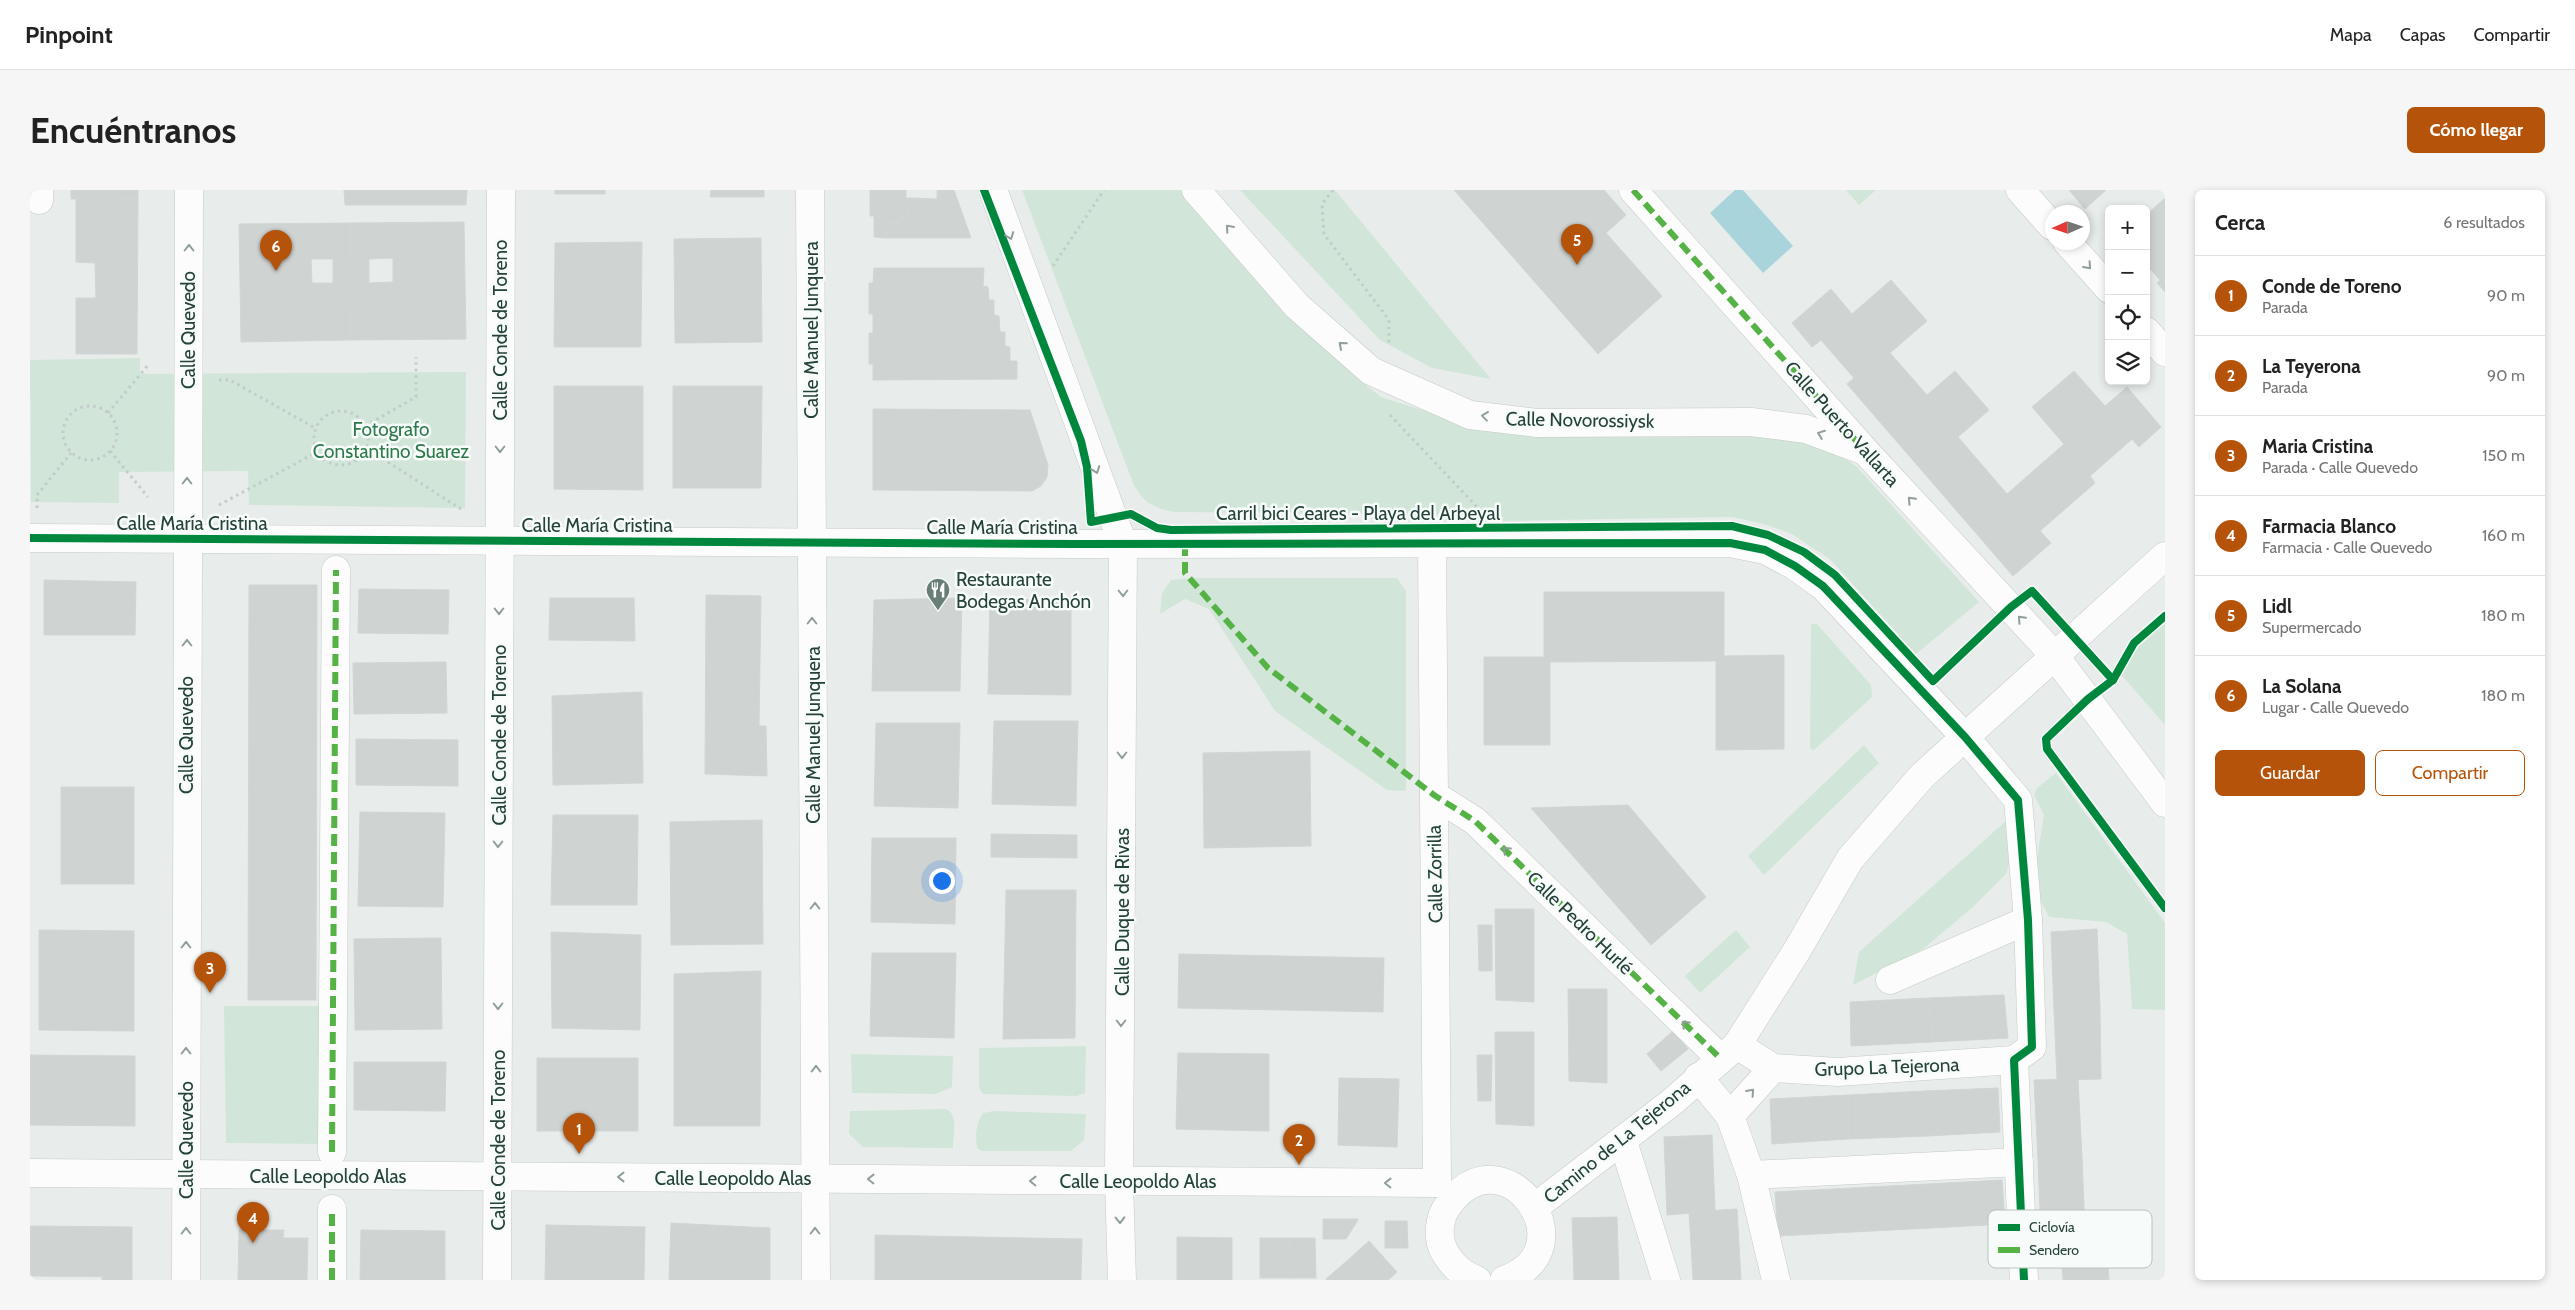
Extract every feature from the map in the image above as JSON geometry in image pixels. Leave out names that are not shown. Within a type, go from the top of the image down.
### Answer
[{"type":"street","name":"Calle Quevedo","points":[[186,1280],[189,190]]},
{"type":"street","name":"Calle Conde de Toreno","points":[[497,1280],[501,190]]},
{"type":"street","name":"Calle Manuel Junquera","points":[[810,190],[816,1280]]},
{"type":"street","points":[[993,190],[1123,544]]},
{"type":"street","name":"Calle Novorossiysk","points":[[1196,190],[1297,306],[1371,370],[1470,414],[1536,423],[1751,422],[1806,429],[1866,452]]},
{"type":"street","name":"Calle Puerto Vallarta","points":[[1633,190],[1866,452],[2054,655],[2165,803]]},
{"type":"street","points":[[2020,190],[2045,218]]},
{"type":"street","points":[[2074,250],[2105,285]]},
{"type":"street","points":[[2150,335],[2165,352]]},
{"type":"street","name":"Calle María Cristina","points":[[30,538],[1123,544],[1730,543],[1765,550],[1795,566],[1823,586],[1965,737],[2018,800],[2028,920]]},
{"type":"street","name":"Calle Zorrilla","points":[[1432,543],[1434,795],[1446,1189]]},
{"type":"street","name":"Calle Duque de Rivas","points":[[1122,1280],[1119,1181],[1123,544]]},
{"type":"street","name":"Camino de La Tejerona","points":[[1535,1207],[1672,1102],[1698,1077],[1729,1052],[1796,952],[1850,859],[1922,776],[2165,556]]},
{"type":"street","points":[[332,1152],[336,570]]},
{"type":"street","name":"Calle Pedro Hurlé","points":[[1434,795],[1475,821],[1729,1052]]},
{"type":"street","points":[[1890,980],[2028,920],[2032,1047],[2014,1060],[2022,1210]]},
{"type":"street","name":"Grupo La Tejerona","points":[[1729,1052],[1773,1068],[1838,1072],[2014,1060]]},
{"type":"street","points":[[1730,1116],[1773,1068]]},
{"type":"street","points":[[1698,1077],[1730,1116],[1751,1175],[1776,1280]]},
{"type":"street","points":[[1622,1140],[1666,1280]]},
{"type":"street","points":[[1751,1175],[2020,1162]]},
{"type":"street","name":"Calle Leopoldo Alas","points":[[30,1173],[1119,1181],[1446,1189]]},
{"type":"street","points":[[1468,1279],[1451,1264],[1442,1248],[1440,1229],[1446,1189],[1489,1180],[1507,1183],[1524,1192],[1535,1207],[1541,1227],[1536,1272],[1504,1280]]},
{"type":"street","points":[[332,1209],[332,1280]]},
{"type":"path","points":[[1048,272],[1104,190]]},
{"type":"path","points":[[365,426],[416,397],[416,357]]},
{"type":"path","points":[[108,413],[149,364]]},
{"type":"path","points":[[219,380],[230,380],[315,428]]},
{"type":"path","points":[[91,406],[108,413],[117,428],[117,436],[110,451],[104,457],[87,460],[71,454],[63,437],[67,418],[73,411],[91,406]]},
{"type":"path","points":[[344,411],[352,414],[365,426],[367,433],[366,448],[356,461],[347,465],[330,464],[317,452],[314,444],[315,428],[327,414],[344,411]]},
{"type":"path","points":[[366,448],[465,512]]},
{"type":"path","points":[[110,451],[148,497]]},
{"type":"path","points":[[218,505],[317,452]]},
{"type":"path","points":[[38,510],[37,495],[71,454]]},
{"type":"green space","points":[[1022,190],[1180,190],[1357,378],[1381,397],[1472,426],[1582,437],[1732,435],[1807,440],[1834,451],[1857,467],[1979,602],[1916,654],[1831,560],[1792,534],[1764,524],[1732,517],[1491,521],[1490,515],[1175,512],[1155,507],[1145,500],[1133,483]]},
{"type":"green space","points":[[1240,190],[1335,190],[1491,379],[1432,368],[1380,340]]},
{"type":"green space","points":[[1846,190],[1876,190],[1859,205]]},
{"type":"green space","name":"Fotografo Constantino Suarez","points":[[140,358],[140,374],[466,372],[465,508],[249,505],[248,471],[119,472],[119,503],[31,502],[30,360]]},
{"type":"green space","points":[[1191,578],[1397,578],[1406,591],[1406,791],[1387,790],[1275,711],[1209,609],[1185,599],[1160,614],[1162,593],[1171,580]]},
{"type":"green space","points":[[2165,619],[2165,725],[2119,672],[2134,643]]},
{"type":"green space","points":[[1811,624],[1817,624],[1871,685],[1872,697],[1813,751],[1810,747]]},
{"type":"green space","points":[[1864,745],[1879,763],[1764,875],[1748,856]]},
{"type":"green space","points":[[2056,773],[2165,923],[2165,1010],[2132,1009],[2127,934],[2106,922],[2049,917],[2036,892],[2035,870],[2044,815],[2034,795],[2037,788]]},
{"type":"green space","points":[[2006,821],[2011,858],[2006,874],[1973,907],[1923,949],[1853,985],[1859,952]]},
{"type":"green space","points":[[1736,930],[1750,947],[1700,993],[1685,976]]},
{"type":"green space","points":[[224,1006],[327,1006],[325,1144],[226,1143]]},
{"type":"green space","points":[[1086,1046],[1085,1093],[1077,1096],[983,1094],[979,1088],[979,1048]]},
{"type":"green space","points":[[851,1054],[953,1056],[952,1087],[936,1094],[852,1093]]},
{"type":"green space","points":[[946,1109],[953,1116],[954,1120],[953,1148],[863,1147],[849,1134],[850,1111]]},
{"type":"green space","points":[[994,1111],[1086,1114],[1084,1140],[1071,1151],[982,1151],[977,1148],[977,1125],[983,1113]]},
{"type":"water","points":[[1735,190],[1743,190],[1793,246],[1763,273],[1710,213]]},
{"type":"building","points":[[71,190],[138,190],[138,199],[71,199]]},
{"type":"building","points":[[344,190],[467,190],[466,205],[345,205]]},
{"type":"building","points":[[555,190],[605,190],[605,194],[555,194]]},
{"type":"building","points":[[711,190],[764,190],[764,197],[710,197]]},
{"type":"building","points":[[870,190],[906,190],[906,198],[914,198],[914,204],[907,205],[907,218],[900,218],[900,223],[886,223],[886,238],[874,237],[874,216],[870,216]]},
{"type":"building","points":[[937,190],[954,190],[971,238],[886,238],[886,223],[900,223],[900,218],[907,218],[907,205],[914,204],[914,198],[937,199]]},
{"type":"building","points":[[1454,190],[1604,190],[1626,215],[1606,233],[1662,296],[1598,354]]},
{"type":"building","points":[[2069,190],[2106,190],[2089,205],[2082,205]]},
{"type":"building","points":[[76,198],[138,199],[137,354],[76,354],[76,298],[96,298],[95,263],[76,262]]},
{"type":"building","points":[[2164,199],[2165,292],[2157,283],[2160,280],[2150,269],[2150,211]]},
{"type":"building","points":[[464,222],[466,339],[351,340],[350,223]],"holes":[[[393,258],[393,282],[369,283],[369,259]]]},
{"type":"building","points":[[350,223],[351,340],[241,342],[239,224]],"holes":[[[311,259],[333,259],[333,283],[312,283]]]},
{"type":"building","points":[[761,238],[762,342],[675,343],[674,239]]},
{"type":"building","points":[[642,242],[641,347],[554,347],[555,243]]},
{"type":"building","points":[[874,268],[984,268],[983,286],[988,287],[989,300],[994,300],[994,315],[999,316],[1000,332],[1005,332],[1005,346],[1010,347],[1010,361],[1017,361],[1017,379],[873,380],[873,364],[869,364],[869,333],[873,333],[873,314],[869,314],[869,283],[873,283]]},
{"type":"building","points":[[1891,280],[1927,321],[1890,353],[1927,395],[1955,371],[1989,410],[1958,437],[2007,494],[2064,444],[2032,407],[2074,371],[2105,406],[2127,387],[2161,427],[2139,447],[2132,439],[2090,476],[2095,483],[2040,531],[2051,543],[2013,576],[1847,384],[1854,378],[1821,340],[1812,347],[1792,323],[1831,289],[1852,314]]},
{"type":"building","points":[[554,386],[643,386],[643,490],[554,489]]},
{"type":"building","points":[[673,386],[762,386],[761,488],[673,488]]},
{"type":"building","points":[[873,409],[1030,410],[1048,465],[1047,477],[1041,486],[1032,491],[873,490]]},
{"type":"building","points":[[44,580],[136,582],[135,635],[44,635]]},
{"type":"building","points":[[249,585],[317,585],[316,1000],[248,1000]]},
{"type":"building","points":[[359,589],[449,590],[448,634],[358,633]]},
{"type":"building","points":[[1544,592],[1724,592],[1724,656],[1784,655],[1784,749],[1716,750],[1716,661],[1550,662],[1550,745],[1484,745],[1484,657],[1544,657]]},
{"type":"building","points":[[706,595],[761,596],[759,726],[766,726],[767,776],[705,774]]},
{"type":"building","points":[[550,598],[634,598],[635,641],[549,640]]},
{"type":"building","points":[[962,598],[960,691],[872,691],[874,600]]},
{"type":"building","points":[[1071,599],[1071,695],[988,694],[990,600]]},
{"type":"building","points":[[446,662],[447,713],[354,714],[353,663]]},
{"type":"building","points":[[642,692],[643,783],[553,785],[552,696]]},
{"type":"building","points":[[994,721],[1078,721],[1076,806],[992,804]]},
{"type":"building","points":[[876,723],[960,723],[958,808],[874,806]]},
{"type":"building","points":[[356,739],[458,740],[458,786],[356,785]]},
{"type":"building","points":[[1310,751],[1311,846],[1204,848],[1203,753]]},
{"type":"building","points":[[61,787],[134,787],[134,884],[61,884]]},
{"type":"building","points":[[1628,805],[1706,897],[1651,945],[1531,808]]},
{"type":"building","points":[[360,812],[445,813],[443,907],[358,906]]},
{"type":"building","points":[[553,815],[638,815],[637,905],[551,905]]},
{"type":"building","points":[[762,820],[763,944],[671,945],[670,822]]},
{"type":"building","points":[[991,834],[1077,835],[1077,858],[991,857]]},
{"type":"building","points":[[872,838],[956,838],[955,924],[871,922]]},
{"type":"building","points":[[1006,890],[1076,890],[1075,1038],[1003,1039]]},
{"type":"building","points":[[1495,909],[1534,909],[1534,1002],[1496,1000]]},
{"type":"building","points":[[1478,925],[1492,925],[1492,971],[1479,971]]},
{"type":"building","points":[[2097,929],[2100,1008],[2054,1010],[2051,932]]},
{"type":"building","points":[[39,930],[134,931],[134,1031],[39,1030]]},
{"type":"building","points":[[551,932],[641,935],[640,1030],[552,1028]]},
{"type":"building","points":[[441,938],[442,1029],[355,1030],[354,939]]},
{"type":"building","points":[[872,953],[956,953],[954,1038],[870,1036]]},
{"type":"building","points":[[1179,954],[1384,958],[1383,1012],[1178,1008]]},
{"type":"building","points":[[761,971],[760,1126],[674,1126],[674,974]]},
{"type":"building","points":[[1568,989],[1607,989],[1607,1083],[1569,1081]]},
{"type":"building","points":[[2004,995],[2008,1038],[1932,1042],[1929,998]]},
{"type":"building","points":[[1929,998],[1932,1042],[1851,1046],[1850,1002]]},
{"type":"building","points":[[2100,1008],[2101,1079],[2057,1080],[2054,1010]]},
{"type":"building","points":[[1673,1031],[1688,1049],[1661,1071],[1647,1054]]},
{"type":"building","points":[[1495,1032],[1534,1032],[1534,1126],[1496,1124]]},
{"type":"building","points":[[1178,1053],[1269,1054],[1269,1131],[1176,1129]]},
{"type":"building","points":[[30,1055],[135,1056],[135,1126],[30,1125]]},
{"type":"building","points":[[1477,1055],[1492,1055],[1491,1101],[1478,1101]]},
{"type":"building","points":[[537,1058],[638,1058],[638,1131],[537,1131]]},
{"type":"building","points":[[354,1062],[446,1062],[445,1111],[354,1110]]},
{"type":"building","points":[[1339,1078],[1399,1079],[1397,1147],[1338,1145]]},
{"type":"building","points":[[2078,1079],[2082,1158],[2038,1160],[2034,1080]]},
{"type":"building","points":[[1998,1088],[2000,1132],[1928,1136],[1925,1091]]},
{"type":"building","points":[[1925,1091],[1928,1136],[1848,1139],[1848,1095]]},
{"type":"building","points":[[1848,1095],[1848,1139],[1772,1144],[1770,1099]]},
{"type":"building","points":[[1712,1135],[1715,1211],[1667,1215],[1664,1137]]},
{"type":"building","points":[[2082,1158],[2084,1210],[2040,1210],[2038,1160]]},
{"type":"building","points":[[2002,1180],[2004,1210],[1988,1210],[1988,1225],[1930,1228],[1928,1184]]},
{"type":"building","points":[[1928,1184],[1930,1228],[1853,1232],[1852,1188]]},
{"type":"building","points":[[1852,1188],[1853,1232],[1778,1236],[1775,1192]]},
{"type":"building","points":[[1737,1209],[1741,1280],[1693,1280],[1689,1212]]},
{"type":"building","points":[[1617,1217],[1619,1280],[1574,1280],[1572,1218]]},
{"type":"building","points":[[1323,1219],[1358,1220],[1346,1239],[1323,1239]]},
{"type":"building","points":[[1385,1221],[1407,1221],[1408,1248],[1385,1248]]},
{"type":"building","points":[[671,1223],[770,1228],[770,1280],[669,1280]]},
{"type":"building","points":[[546,1225],[645,1227],[644,1280],[545,1280]]},
{"type":"building","points":[[30,1226],[32,1226],[31,1276],[30,1276]]},
{"type":"building","points":[[32,1226],[132,1227],[132,1277],[31,1276]]},
{"type":"building","points":[[239,1230],[284,1230],[283,1238],[308,1238],[307,1280],[238,1280]]},
{"type":"building","points":[[361,1230],[445,1231],[445,1280],[360,1280]]},
{"type":"building","points":[[875,1235],[1082,1239],[1081,1280],[875,1280]]},
{"type":"building","points":[[1177,1237],[1232,1238],[1232,1280],[1177,1280]]},
{"type":"building","points":[[1260,1238],[1289,1238],[1291,1278],[1260,1278]]},
{"type":"building","points":[[1289,1238],[1315,1238],[1316,1278],[1291,1278]]},
{"type":"building","points":[[1369,1241],[1397,1272],[1388,1280],[1367,1280],[1348,1260]]},
{"type":"building","points":[[1348,1260],[1367,1280],[1326,1279]]},
{"type":"building","points":[[2062,1268],[2108,1268],[2109,1280],[2063,1280]]},
{"type":"building","points":[[102,1276],[132,1277],[132,1280],[102,1280]]},
{"type":"marked path","points":[[1633,190],[1866,452]]},
{"type":"marked path","points":[[1185,544],[1185,573],[1268,668],[1434,795],[1475,821],[1720,1058]]},
{"type":"marked path","points":[[332,1152],[336,570]]},
{"type":"marked path","points":[[332,1209],[332,1280]]},
{"type":"cycle path","name":"Carril bici Ceares - Playa del Arbeyal","points":[[984,190],[1081,441],[1087,467],[1091,522],[1131,514],[1157,528],[1171,530],[1732,526],[1768,535],[1804,552],[1835,575],[1933,681],[2011,607],[2032,591],[2113,680]]},
{"type":"cycle path","points":[[30,538],[1076,544],[1730,543],[1765,550],[1795,566],[1823,586],[1965,737],[2018,800],[2028,920],[2032,1047],[2014,1060],[2021,1210]]},
{"type":"cycle path","points":[[2165,616],[2134,643],[2113,680],[2088,699],[2046,739],[2047,749],[2165,908]]},
{"type":"cycle path","points":[[2023,1268],[2024,1280]]},
{"type":"place","name":"Lidl","points":[[1577,265]]},
{"type":"place","name":"La Solana","points":[[276,271]]},
{"type":"place","name":"Restaurante Bodegas Anchón","points":[[938,611]]},
{"type":"place","name":"Maria Cristina","points":[[210,993]]},
{"type":"place","name":"Conde de Toreno","points":[[579,1154]]},
{"type":"place","name":"La Teyerona","points":[[1299,1165]]},
{"type":"place","name":"Farmacia Blanco","points":[[253,1243]]}]
